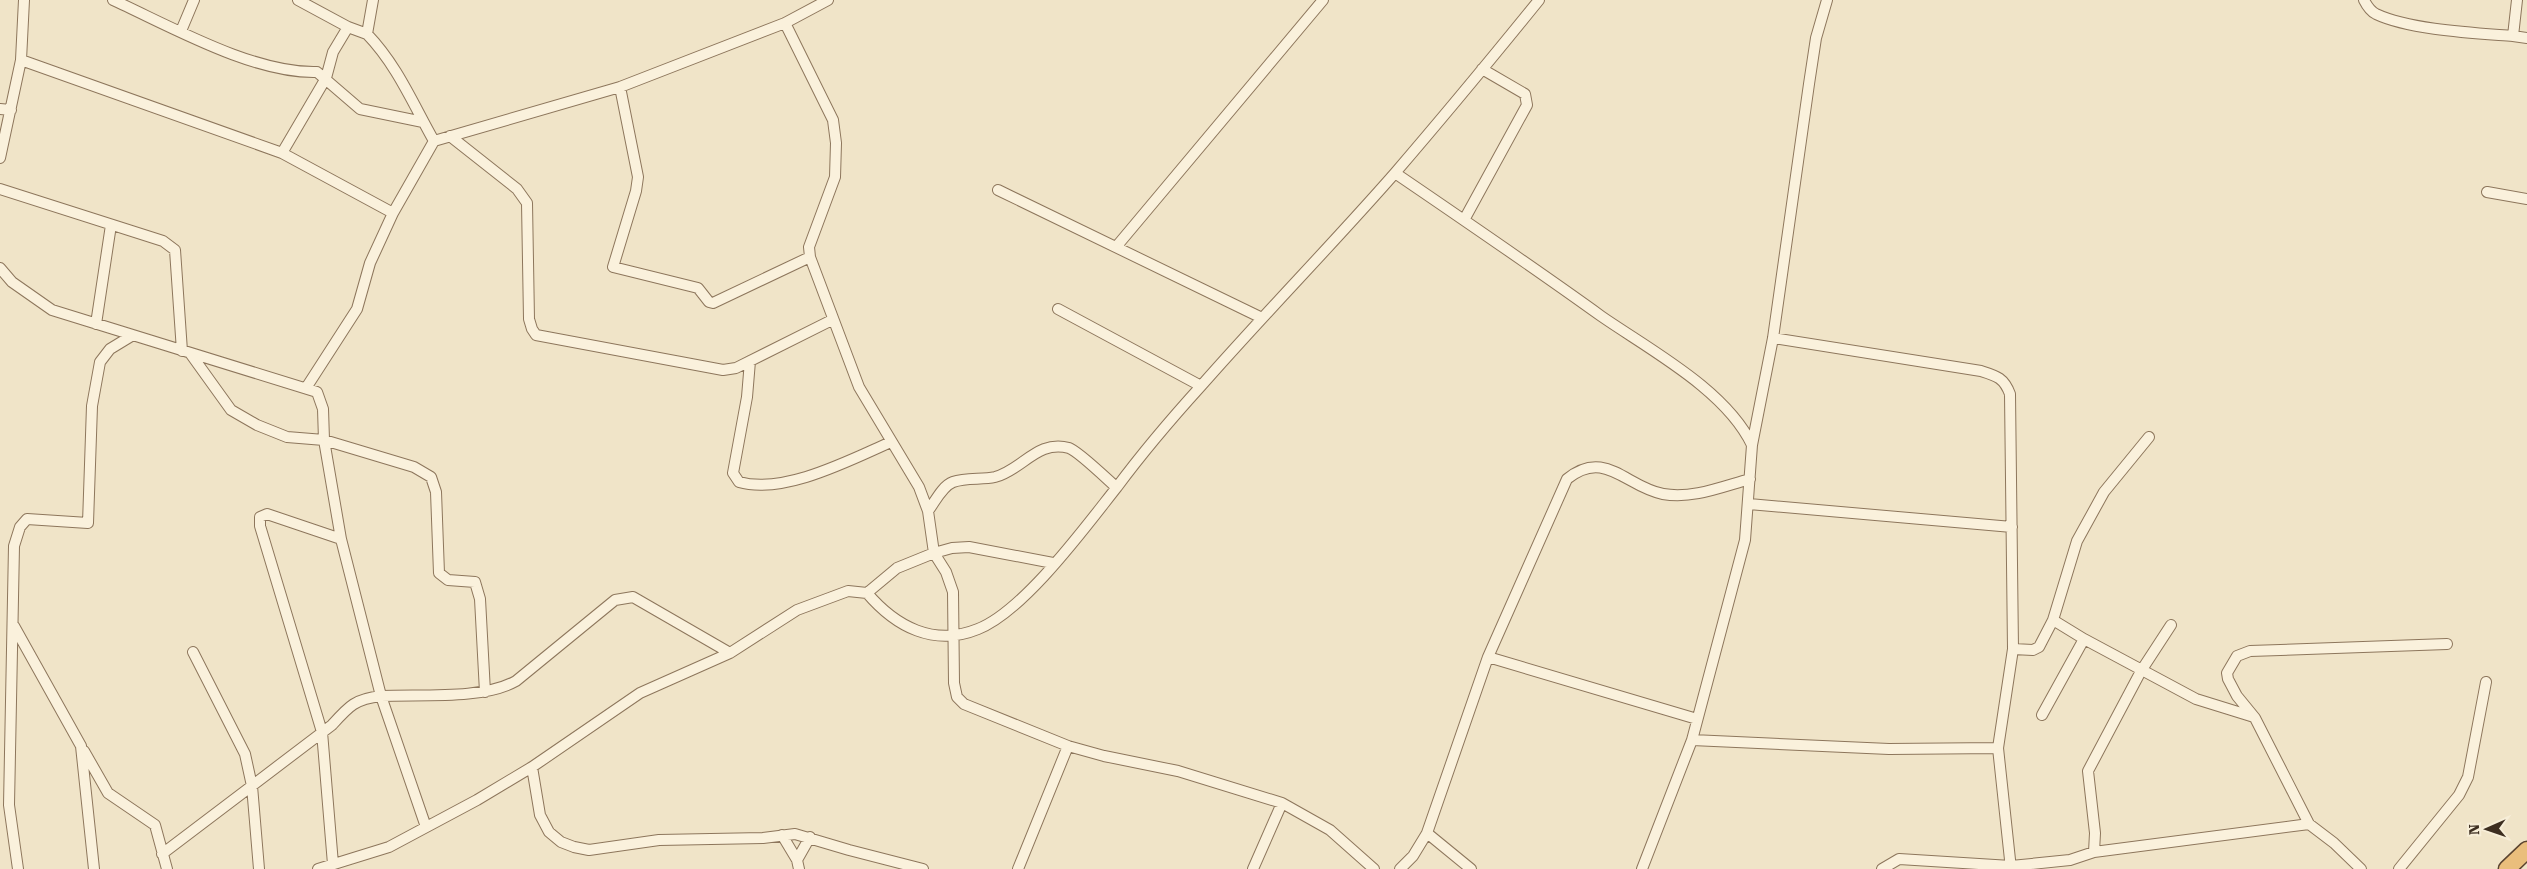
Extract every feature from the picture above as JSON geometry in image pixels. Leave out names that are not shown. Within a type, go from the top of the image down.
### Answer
[{"type":"highway","points":[[2507,869],[2527,850]]},
{"type":"street","points":[[0,158],[21,60],[24,0]]},
{"type":"street","points":[[113,0],[219,48],[273,67],[317,72],[360,109],[423,122]]},
{"type":"street","points":[[181,31],[194,0]]},
{"type":"street","points":[[298,0],[348,27],[367,34],[384,52],[398,72],[434,141]]},
{"type":"street","points":[[367,34],[373,0]]},
{"type":"street","points":[[306,388],[357,309],[370,263],[393,213],[434,141],[620,87],[785,22],[828,0]]},
{"type":"street","points":[[1116,247],[1323,0]]},
{"type":"street","points":[[318,869],[389,847],[426,827],[532,767],[640,693],[730,653],[797,610],[848,591],[867,593],[881,609],[917,631],[938,637],[954,636],[980,628],[1009,610],[1093,519],[1116,487],[1201,386],[1395,173],[1539,0]]},
{"type":"street","points":[[1642,869],[1692,740],[1745,540],[1752,445],[1773,338],[1803,116],[1816,38],[1827,0]]},
{"type":"street","points":[[2364,0],[2368,8],[2376,14],[2410,24],[2457,32],[2527,38]]},
{"type":"street","points":[[2513,36],[2517,0]]},
{"type":"street","points":[[785,22],[833,120],[836,143],[835,177],[809,247],[810,257],[832,320],[859,386],[920,487],[928,511],[934,553],[946,572],[953,592],[954,683],[957,697],[964,704],[1068,746],[1104,756],[1178,771],[1282,803],[1330,830],[1374,869]]},
{"type":"street","points":[[282,153],[326,78],[333,52],[348,27]]},
{"type":"street","points":[[21,60],[282,153],[393,213]]},
{"type":"street","points":[[1464,220],[1527,105],[1525,94],[1482,69]]},
{"type":"street","points":[[620,87],[638,177],[636,191],[613,267],[698,288],[709,302],[713,303],[810,257]]},
{"type":"street","points":[[0,109],[11,110]]},
{"type":"street","points":[[450,136],[517,189],[527,203],[529,319],[536,335],[708,369],[723,370],[736,368],[832,320]]},
{"type":"street","points":[[1395,173],[1664,358],[1715,398],[1736,419],[1752,445]]},
{"type":"street","points":[[0,189],[163,241],[175,250],[186,352],[231,410],[239,416],[288,437],[324,440],[414,467],[431,477],[436,492],[439,573],[448,580],[475,582],[480,599],[485,692]]},
{"type":"street","points":[[998,190],[1262,318]]},
{"type":"street","points":[[2487,192],[2527,199]]},
{"type":"street","points":[[96,324],[110,225]]},
{"type":"street","points":[[0,268],[12,282],[52,310],[316,392],[321,400],[324,440],[341,539],[381,696],[426,827]]},
{"type":"street","points":[[1058,309],[1201,386]]},
{"type":"street","points":[[18,869],[9,805],[14,546],[20,527],[27,519],[88,523],[92,406],[100,362],[110,349],[133,336]]},
{"type":"street","points":[[1773,338],[1982,371],[1999,377],[2006,383],[2010,394],[2013,649],[1998,748],[2011,868]]},
{"type":"street","points":[[750,361],[747,396],[734,474],[739,482],[751,486],[795,480],[892,442]]},
{"type":"street","points":[[2013,649],[2033,650],[2039,647],[2053,620],[2077,541],[2104,492],[2149,437]]},
{"type":"street","points":[[928,511],[946,487],[953,482],[996,476],[1008,472],[1042,449],[1054,446],[1070,448],[1116,487]]},
{"type":"street","points":[[1400,869],[1413,856],[1427,833],[1488,656],[1567,480],[1580,469],[1591,466],[1609,470],[1661,493],[1693,495],[1750,479]]},
{"type":"street","points":[[1749,504],[2012,527]]},
{"type":"street","points":[[333,864],[322,732],[260,526],[260,517],[267,514],[341,539]]},
{"type":"street","points":[[867,593],[897,568],[952,548],[969,547],[1054,563]]},
{"type":"street","points":[[162,854],[322,732],[350,704],[366,698],[381,696],[485,692],[516,681],[615,600],[633,597],[730,653]]},
{"type":"street","points":[[2053,620],[2084,639],[2196,699],[2256,718]]},
{"type":"street","points":[[13,624],[108,792],[155,825],[167,869]]},
{"type":"street","points":[[2094,852],[2095,833],[2088,771],[2142,671],[2171,625]]},
{"type":"street","points":[[2042,715],[2084,639]]},
{"type":"street","points":[[2361,869],[2309,824],[2256,718],[2238,696],[2228,680],[2227,673],[2237,656],[2250,651],[2447,644]]},
{"type":"street","points":[[193,652],[245,754],[252,786],[259,869]]},
{"type":"street","points":[[1488,656],[1697,719]]},
{"type":"street","points":[[2399,869],[2459,795],[2468,777],[2486,682]]},
{"type":"street","points":[[1692,740],[1889,749],[1998,748]]},
{"type":"street","points":[[82,746],[94,869]]},
{"type":"street","points":[[1018,869],[1068,746]]},
{"type":"street","points":[[532,767],[540,815],[549,832],[561,842],[574,847],[589,850],[658,840],[763,838],[795,834],[810,837],[893,865],[923,869]]},
{"type":"street","points":[[1253,869],[1282,803]]},
{"type":"street","points":[[1882,869],[1899,859],[2011,868],[2070,865],[2094,852],[2309,824]]},
{"type":"street","points":[[1427,833],[1471,869]]},
{"type":"street","points":[[782,835],[798,864]]},
{"type":"street","points":[[798,864],[810,837]]}]
